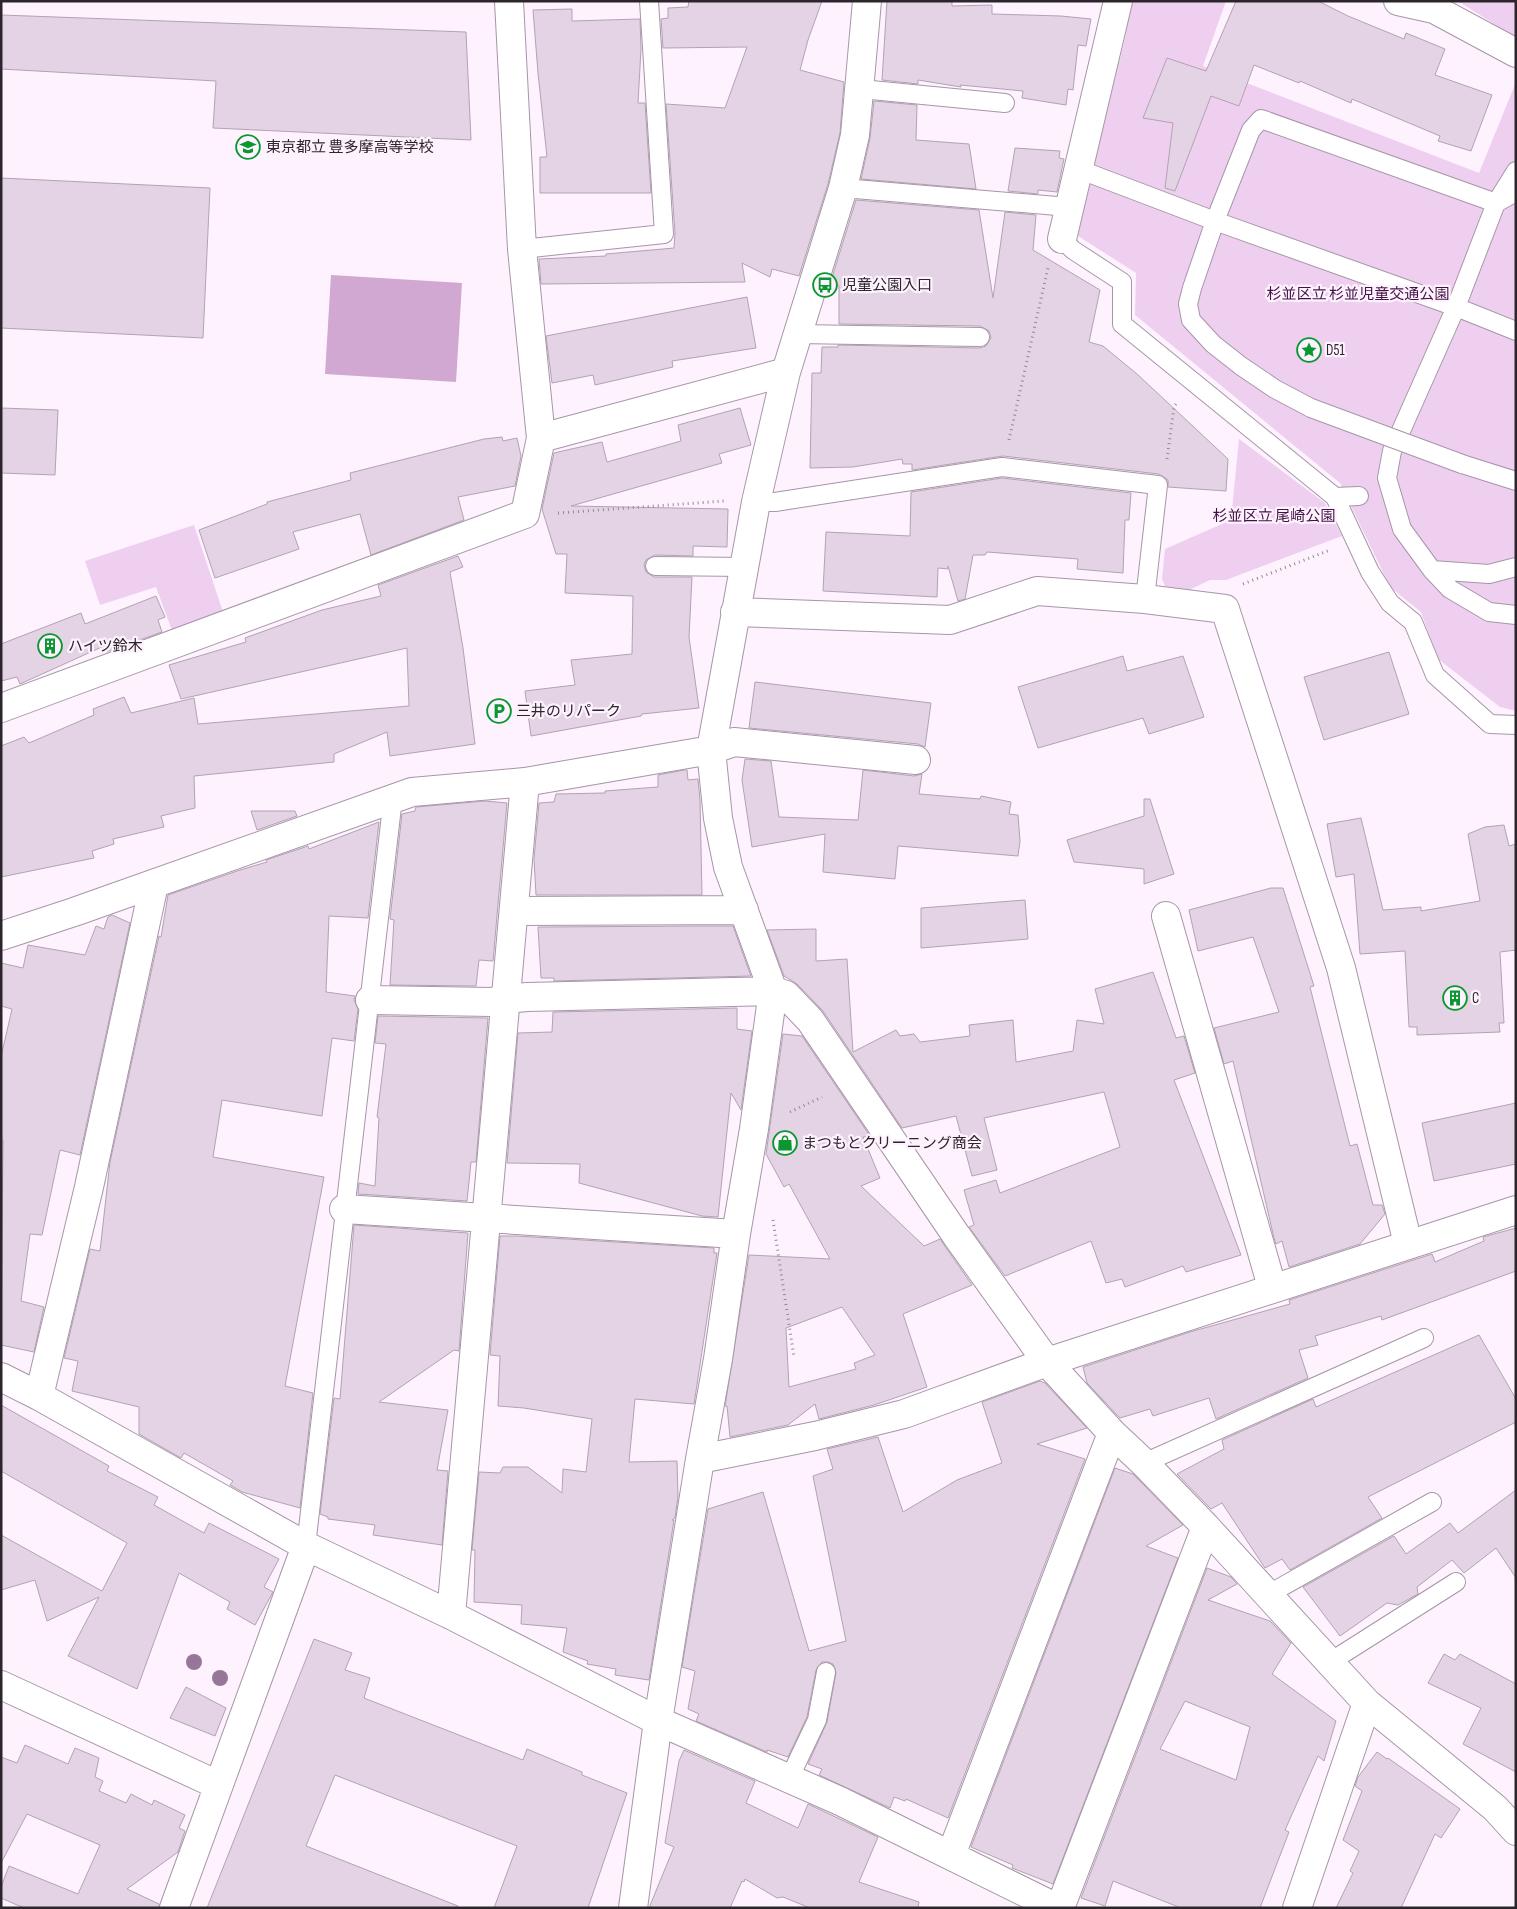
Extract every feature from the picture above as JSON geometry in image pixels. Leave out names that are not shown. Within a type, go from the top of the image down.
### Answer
[{"type":"street","points":[[1,708],[525,514],[541,438],[522,249],[509,1]]},
{"type":"street","points":[[633,1908],[658,1721],[718,1359],[773,991],[728,867],[718,818],[711,750],[756,502],[786,372],[843,188],[855,135],[861,89],[867,1]]},
{"type":"street","points":[[1062,239],[1118,1]]},
{"type":"street","points":[[1398,1],[1434,9],[1516,53]]},
{"type":"street","points":[[541,438],[786,372]]},
{"type":"street","points":[[735,612],[950,620],[1037,591],[1145,599],[1225,608],[1341,968],[1408,1244]]},
{"type":"street","points":[[1,936],[154,884],[412,792],[525,782],[711,750],[734,742],[916,760]]},
{"type":"street","points":[[451,1615],[525,782]]},
{"type":"street","points":[[39,1396],[89,1187],[154,884]]},
{"type":"street","points":[[514,911],[744,910]]},
{"type":"street","points":[[1166,916],[1272,1288]]},
{"type":"street","points":[[370,1000],[492,1002],[506,998],[773,991],[786,995],[810,1020],[956,1236],[1047,1362],[1112,1433],[1144,1463],[1269,1594],[1367,1703],[1495,1808],[1516,1830]]},
{"type":"street","points":[[344,1209],[736,1234]]},
{"type":"street","points":[[700,1459],[815,1436],[904,1414],[1047,1362],[1516,1210]]},
{"type":"street","points":[[1,1377],[39,1396],[306,1546],[451,1615],[658,1721],[840,1801],[1058,1908],[1206,1527]]},
{"type":"street","points":[[951,1855],[1112,1433]]},
{"type":"street","points":[[174,1908],[306,1546]]},
{"type":"street","points":[[1,1685],[218,1785]]},
{"type":"street","points":[[1297,1908],[1367,1703]]},
{"type":"lane","points":[[522,249],[664,234],[648,1]]},
{"type":"lane","points":[[861,89],[1005,103]]},
{"type":"lane","points":[[1516,192],[1496,203],[1261,119],[1251,130],[1215,222],[1188,304],[1191,320],[1213,344],[1275,389],[1312,408],[1462,464],[1516,481]]},
{"type":"lane","points":[[1078,170],[1215,222],[1456,307],[1516,331]]},
{"type":"lane","points":[[1516,171],[1496,203],[1456,307],[1392,451],[1387,478],[1402,529],[1432,570],[1450,589],[1489,612],[1516,615]]},
{"type":"lane","points":[[843,188],[1068,207]]},
{"type":"lane","points":[[1062,239],[1073,250],[1122,282],[1122,324],[1335,497],[1370,572],[1390,603],[1413,622],[1435,675],[1490,724],[1516,725]]},
{"type":"lane","points":[[798,334],[980,337]]},
{"type":"lane","points":[[756,502],[775,502],[1002,467],[1158,485],[1145,599]]},
{"type":"lane","points":[[1335,497],[1359,496]]},
{"type":"lane","points":[[655,566],[745,567]]},
{"type":"lane","points":[[1432,570],[1489,574],[1516,567]]},
{"type":"lane","points":[[306,1546],[393,798]]},
{"type":"lane","points":[[1144,1463],[1424,1338]]},
{"type":"lane","points":[[1269,1594],[1432,1502]]},
{"type":"lane","points":[[1330,1662],[1456,1582]]},
{"type":"lane","points":[[789,1779],[817,1720],[826,1672]]},
{"type":"path","points":[[1002,467],[1051,256],[1062,239]]},
{"type":"path","points":[[1158,485],[1165,477],[1174,407],[1193,382]]},
{"type":"path","points":[[525,514],[730,500],[756,502]]},
{"type":"path","points":[[1225,608],[1232,588],[1354,539]]},
{"type":"path","points":[[754,1128],[852,1083]]},
{"type":"path","points":[[743,1196],[770,1199],[794,1357]]},
{"type":"green space","name":"杉並区立 杉並児童交通公園","points":[[1130,1],[1226,1],[1203,66],[1479,173],[1516,82],[1516,711],[1500,707],[1438,659],[1421,612],[1390,587],[1340,483],[1135,315],[1136,273],[1075,234],[1125,39]]},
{"type":"green space","points":[[1458,1],[1516,1],[1516,38]]},
{"type":"green space","name":"杉並区立 尾崎公園","points":[[1239,439],[1325,503],[1342,536],[1226,580],[1210,580],[1189,590],[1166,588],[1162,579],[1165,549],[1231,520]]},
{"type":"green space","points":[[194,525],[223,612],[173,633],[156,587],[100,605],[85,561]]},
{"type":"shaded area","points":[[331,275],[462,283],[456,382],[325,374]]},
{"type":"building","points":[[689,1],[822,1],[800,70],[844,82],[840,133],[828,184],[799,276],[772,269],[770,277],[742,263],[745,282],[541,284],[539,259],[606,256],[606,254],[674,248],[675,233],[666,104],[725,108],[747,47],[663,48],[661,19],[668,18],[668,8],[688,7]]},
{"type":"building","points":[[887,1],[952,1],[952,6],[992,5],[992,14],[1091,19],[1086,46],[1078,45],[1073,90],[1068,89],[1066,105],[1022,98],[1023,91],[960,85],[961,87],[918,80],[918,84],[882,80]]},
{"type":"building","points":[[1236,1],[1318,1],[1348,16],[1404,39],[1406,33],[1445,49],[1435,75],[1492,95],[1471,151],[1438,141],[1440,136],[1352,99],[1351,103],[1300,81],[1299,83],[1254,65],[1239,106],[1211,96],[1175,191],[1165,188],[1173,123],[1143,118],[1167,58],[1206,71]]},
{"type":"building","points":[[572,9],[572,21],[640,19],[641,49],[638,103],[645,103],[651,193],[540,193],[540,157],[547,157],[533,10]]},
{"type":"building","points":[[1,15],[466,32],[471,140],[213,128],[216,81],[1,69]]},
{"type":"building","points":[[874,101],[917,105],[916,140],[969,144],[976,189],[861,179],[870,138]]},
{"type":"building","points":[[1015,148],[1060,151],[1059,158],[1064,159],[1057,192],[1038,190],[1038,194],[1008,191]]},
{"type":"building","points":[[1,178],[210,188],[203,338],[1,328]]},
{"type":"building","points":[[856,200],[979,210],[993,298],[1005,212],[1036,215],[1033,250],[1100,290],[1089,342],[1103,346],[1137,374],[1228,459],[1226,491],[1168,487],[1168,480],[1159,474],[1003,456],[912,470],[912,464],[903,464],[902,459],[853,467],[810,468],[812,373],[821,373],[822,347],[838,347],[838,345],[980,348],[986,346],[991,338],[989,331],[980,326],[839,324],[839,286],[830,284]]},
{"type":"building","points":[[747,297],[756,348],[672,361],[673,367],[595,385],[593,375],[552,383],[546,336]]},
{"type":"building","points":[[1,408],[58,410],[55,475],[1,473]]},
{"type":"building","points":[[740,408],[751,445],[719,454],[722,463],[571,506],[728,509],[727,547],[693,546],[693,556],[655,555],[646,560],[644,565],[646,572],[654,577],[692,577],[689,637],[699,708],[642,714],[641,716],[531,736],[525,691],[575,685],[571,660],[632,654],[633,596],[565,593],[567,554],[556,554],[542,509],[554,453],[602,442],[607,462],[681,441],[678,425]]},
{"type":"building","points":[[502,437],[503,441],[517,438],[521,456],[515,486],[458,497],[464,520],[371,555],[360,514],[293,532],[299,549],[215,578],[199,530],[267,504],[267,502],[351,480],[350,473],[484,439]]},
{"type":"building","points":[[1002,478],[1131,493],[1129,520],[1125,520],[1123,573],[1077,569],[1078,559],[987,552],[985,555],[973,555],[965,599],[958,601],[948,566],[948,569],[938,568],[937,597],[823,591],[826,532],[910,536],[911,492]]},
{"type":"building","points":[[458,556],[463,567],[450,572],[463,648],[475,744],[390,756],[387,732],[334,754],[334,762],[194,776],[195,808],[161,816],[164,827],[113,839],[114,844],[92,851],[94,858],[1,877],[1,746],[24,737],[29,743],[94,715],[93,709],[124,697],[131,713],[194,698],[198,724],[409,706],[407,648],[181,699],[169,665],[246,642],[245,638],[322,610],[381,596],[378,585]]},
{"type":"building","points":[[156,596],[165,617],[158,620],[162,632],[106,652],[104,646],[20,684],[17,677],[1,681],[1,644],[81,613],[85,624]]},
{"type":"building","points":[[1389,652],[1409,714],[1324,740],[1304,677]]},
{"type":"building","points":[[1123,656],[1127,671],[1183,656],[1204,717],[1149,734],[1143,718],[1038,748],[1018,687]]},
{"type":"building","points":[[755,682],[931,703],[925,747],[918,744],[749,728]]},
{"type":"building","points":[[745,759],[771,761],[779,817],[858,820],[863,770],[914,776],[922,774],[919,794],[980,799],[981,796],[1011,802],[1009,814],[1018,815],[1020,841],[1018,856],[898,846],[895,879],[823,872],[825,834],[752,847],[742,780]]},
{"type":"building","points":[[687,770],[688,780],[698,779],[702,895],[536,895],[534,859],[539,803],[554,802],[556,794],[605,793],[605,791],[658,787],[658,775]]},
{"type":"building","points":[[1144,799],[1150,799],[1174,874],[1144,884],[1144,869],[1074,862],[1067,840],[1144,816]]},
{"type":"building","points":[[485,801],[507,803],[493,961],[479,960],[476,986],[390,985],[394,920],[390,919],[402,814],[415,811],[416,807]]},
{"type":"building","points":[[251,811],[295,811],[297,816],[257,830]]},
{"type":"building","points":[[1361,818],[1383,910],[1421,907],[1421,911],[1480,901],[1468,834],[1485,827],[1504,825],[1509,846],[1516,844],[1516,950],[1500,952],[1504,1023],[1499,1023],[1500,1032],[1417,1035],[1417,1027],[1409,1027],[1405,951],[1360,954],[1354,874],[1336,877],[1327,824]]},
{"type":"building","points":[[379,822],[368,918],[329,916],[326,992],[355,996],[354,1000],[358,1009],[354,1041],[332,1038],[322,1116],[222,1100],[213,1157],[324,1177],[285,1386],[313,1393],[300,1508],[242,1492],[230,1485],[233,1481],[184,1453],[181,1458],[139,1434],[139,1407],[72,1391],[78,1361],[64,1358],[90,1249],[100,1251],[110,1162],[159,936],[161,937],[168,895],[267,862],[266,860],[308,846],[309,849]]},
{"type":"building","points":[[1271,888],[1283,888],[1314,986],[1310,987],[1350,1146],[1357,1144],[1373,1205],[1382,1205],[1385,1214],[1360,1244],[1289,1267],[1282,1241],[1276,1244],[1274,1238],[1233,1061],[1224,1064],[1214,1028],[1279,1012],[1253,937],[1198,951],[1189,910]]},
{"type":"building","points":[[1025,900],[1028,939],[921,948],[921,908]]},
{"type":"building","points":[[112,915],[130,923],[80,1155],[60,1150],[42,1235],[30,1234],[21,1301],[44,1307],[34,1352],[1,1345],[3,1140],[1,1140],[1,1057],[12,1009],[1,1006],[1,963],[23,968],[28,945],[85,955],[96,926],[104,929],[108,917]]},
{"type":"building","points":[[733,926],[751,976],[554,981],[554,978],[541,978],[538,927]]},
{"type":"building","points":[[816,929],[816,961],[847,959],[853,1052],[896,1030],[900,1036],[914,1034],[920,1042],[970,1036],[969,1025],[1013,1020],[1016,1062],[1073,1051],[1077,1020],[1104,1024],[1095,989],[1153,972],[1176,1038],[1184,1036],[1195,1073],[1174,1080],[1241,1255],[1186,1272],[1183,1266],[1125,1287],[1122,1279],[1106,1283],[1091,1241],[1005,1276],[969,1227],[974,1225],[964,1190],[996,1180],[1000,1193],[1120,1147],[1104,1092],[984,1118],[997,1170],[972,1176],[956,1116],[902,1128],[823,1011],[797,984],[784,976],[767,930]]},
{"type":"building","points":[[737,1008],[737,1029],[752,1031],[741,1110],[731,1093],[718,1217],[702,1216],[579,1183],[580,1164],[507,1163],[518,1033],[552,1032],[553,1012]]},
{"type":"building","points":[[378,1016],[488,1018],[476,1162],[471,1162],[467,1201],[358,1194],[359,1183],[375,1186],[379,1118],[377,1117],[386,1044],[375,1043]]},
{"type":"building","points":[[783,1034],[802,1036],[870,1136],[863,1137],[880,1178],[861,1186],[924,1246],[940,1239],[972,1285],[903,1314],[927,1387],[874,1405],[819,1419],[815,1404],[788,1425],[730,1437],[727,1406],[725,1406],[749,1255],[830,1259],[789,1184],[784,1187],[766,1154]],"holes":[[[842,1307],[875,1355],[854,1363],[856,1369],[789,1387],[786,1328]]]},
{"type":"building","points":[[1516,1103],[1516,1164],[1434,1181],[1422,1123]]},
{"type":"building","points":[[354,1225],[468,1233],[459,1351],[454,1350],[379,1402],[448,1410],[437,1470],[448,1471],[442,1545],[373,1535],[375,1525],[328,1519],[328,1517],[320,1514],[334,1398],[340,1399]]},
{"type":"building","points":[[1516,1228],[1516,1271],[1382,1320],[1381,1316],[1315,1336],[1318,1345],[1299,1350],[1308,1378],[1216,1419],[1209,1398],[1153,1416],[1150,1409],[1120,1418],[1087,1383],[1083,1367],[1190,1332],[1290,1304],[1289,1300],[1432,1254],[1435,1262],[1484,1241],[1483,1237]]},
{"type":"building","points":[[500,1236],[714,1248],[714,1253],[717,1253],[694,1404],[635,1399],[629,1462],[677,1461],[678,1496],[675,1518],[672,1520],[674,1520],[649,1680],[615,1675],[616,1669],[587,1664],[588,1661],[563,1652],[567,1628],[521,1624],[522,1605],[474,1602],[475,1550],[472,1550],[479,1472],[500,1473],[503,1467],[528,1467],[562,1493],[563,1469],[586,1472],[592,1419],[524,1408],[498,1406],[500,1356],[490,1355]]},
{"type":"building","points":[[1479,1335],[1516,1399],[1516,1422],[1368,1497],[1382,1518],[1290,1570],[1282,1559],[1265,1568],[1222,1503],[1211,1509],[1177,1474],[1224,1449],[1222,1440],[1313,1399],[1316,1407]]},
{"type":"building","points":[[1040,1381],[1045,1383],[1087,1428],[1037,1444],[1085,1459],[948,1818],[906,1799],[905,1801],[894,1797],[890,1808],[819,1775],[822,1769],[808,1764],[827,1722],[836,1673],[833,1664],[828,1662],[822,1662],[816,1670],[807,1717],[788,1757],[767,1750],[767,1752],[696,1721],[699,1714],[688,1709],[695,1671],[682,1667],[708,1509],[763,1492],[809,1651],[846,1641],[813,1476],[833,1469],[827,1449],[878,1437],[903,1512],[957,1480],[1002,1463],[982,1402]]},
{"type":"building","points":[[1,1405],[109,1466],[107,1471],[158,1497],[154,1505],[204,1533],[209,1523],[279,1559],[264,1587],[273,1592],[255,1625],[227,1609],[230,1602],[179,1573],[137,1689],[68,1656],[99,1597],[47,1621],[35,1580],[1,1590],[1,1535],[102,1591],[127,1543],[1,1471]]},
{"type":"building","points":[[1115,1468],[1133,1474],[1183,1525],[1146,1546],[1178,1558],[1053,1884],[1012,1868],[1013,1865],[971,1847]]},
{"type":"building","points":[[1516,1490],[1516,1578],[1496,1548],[1464,1573],[1452,1560],[1417,1587],[1418,1594],[1398,1605],[1387,1603],[1340,1636],[1303,1587],[1394,1536],[1406,1554],[1450,1523],[1458,1533]]},
{"type":"building","points":[[1207,1568],[1231,1577],[1237,1584],[1208,1600],[1270,1621],[1291,1643],[1272,1674],[1336,1721],[1324,1761],[1318,1756],[1285,1830],[1289,1832],[1260,1908],[1181,1908],[1113,1881],[1105,1906],[1081,1898]],"holes":[[[1185,1701],[1250,1727],[1236,1780],[1160,1749]]]},
{"type":"building","points":[[314,1639],[352,1653],[345,1670],[370,1678],[364,1698],[523,1760],[527,1749],[582,1772],[582,1775],[627,1793],[588,1908],[494,1908],[517,1846],[335,1775],[306,1846],[458,1906],[458,1908],[207,1908]]},
{"type":"building","points":[[1444,1654],[1455,1660],[1460,1654],[1516,1684],[1516,1772],[1463,1744],[1481,1708],[1428,1683]]},
{"type":"building","points":[[186,1687],[226,1708],[215,1736],[170,1718]]},
{"type":"building","points":[[25,1745],[68,1764],[75,1748],[99,1758],[95,1777],[103,1781],[99,1791],[126,1803],[131,1794],[152,1805],[154,1800],[185,1815],[179,1828],[185,1831],[178,1852],[127,1889],[159,1904],[159,1908],[24,1908],[1,1898],[1,1887],[9,1866],[78,1894],[100,1845],[27,1814],[1,1863],[1,1757],[17,1763]]},
{"type":"building","points":[[684,1750],[755,1781],[746,1803],[798,1828],[808,1804],[878,1837],[859,1882],[919,1902],[918,1908],[810,1908],[783,1897],[777,1898],[745,1879],[744,1882],[742,1881],[730,1908],[649,1908],[674,1847],[665,1843],[679,1761]]},
{"type":"building","points":[[1377,1752],[1460,1809],[1441,1838],[1435,1834],[1401,1908],[1336,1908],[1353,1873],[1350,1871],[1359,1851],[1343,1840],[1362,1791],[1355,1786],[1358,1777]]},
{"type":"place","name":"東京都立 豊多摩高等学校","points":[[248,147]]},
{"type":"place","name":"児童公園入口","points":[[825,285]]},
{"type":"place","name":"D51","points":[[1309,350]]},
{"type":"place","name":"ハイツ鈴木","points":[[50,646]]},
{"type":"place","name":"三井のリパーク","points":[[499,711]]},
{"type":"place","name":"C","points":[[1455,998]]},
{"type":"place","name":"まつもとクリーニング商会","points":[[785,1143]]}]
